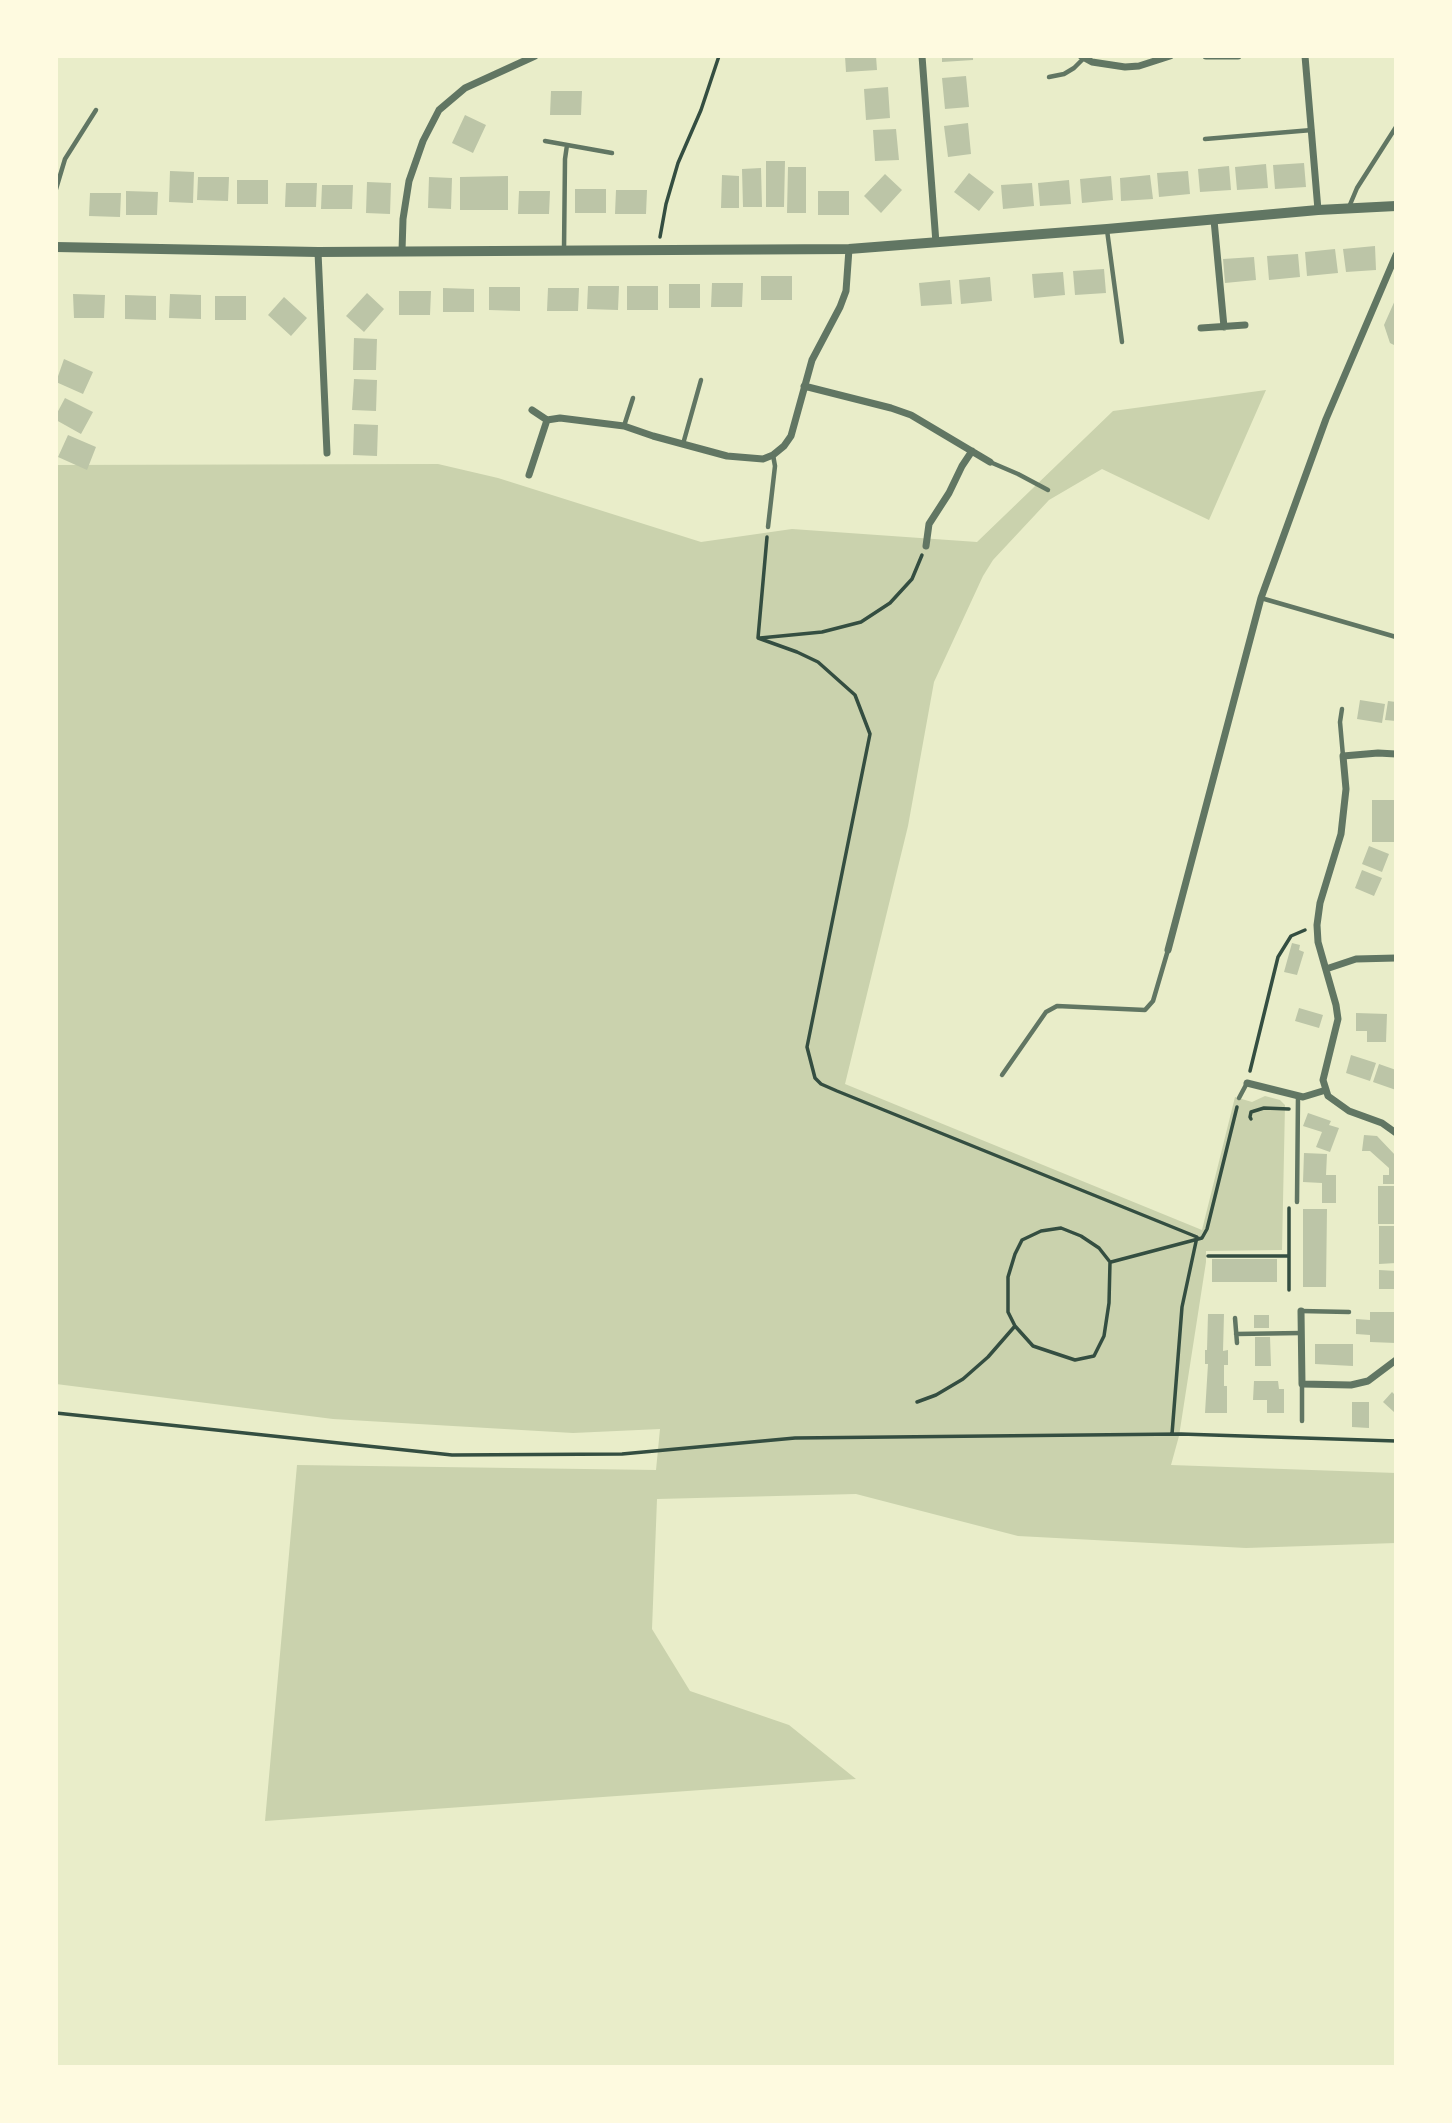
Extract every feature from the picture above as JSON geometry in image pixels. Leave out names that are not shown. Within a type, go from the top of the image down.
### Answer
[{"type":"street","points":[[402,251],[403,219],[410,181],[423,141],[439,110],[465,88],[535,56]]},
{"type":"street","points":[[922,56],[936,243]]},
{"type":"street","points":[[1082,57],[1092,62],[1125,67],[1139,66],[1170,56]]},
{"type":"street","points":[[1206,56],[1238,56]]},
{"type":"street","points":[[1305,56],[1318,210]]},
{"type":"street","points":[[57,248],[318,252],[849,249],[1318,210],[1396,206]]},
{"type":"street","points":[[1214,220],[1224,327]]},
{"type":"street","points":[[532,410],[547,420],[560,418],[624,426],[727,456],[763,459],[773,455],[791,436],[812,360],[846,291],[849,249]]},
{"type":"street","points":[[318,252],[327,453]]},
{"type":"street","points":[[1168,950],[1261,598],[1326,419],[1396,255]]},
{"type":"street","points":[[1201,328],[1245,325]]},
{"type":"street","points":[[804,386],[911,415],[990,462]]},
{"type":"street","points":[[529,475],[547,420]]},
{"type":"street","points":[[926,546],[929,524],[972,452]]},
{"type":"street","points":[[1396,754],[1343,756],[1346,789],[1341,834],[1317,925],[1318,942],[1338,1019],[1323,1080],[1325,1090],[1334,1102],[1396,1133]]},
{"type":"street","points":[[1326,969],[1356,959],[1396,958]]},
{"type":"street","points":[[1247,1083],[1307,1097],[1325,1090]]},
{"type":"street","points":[[1301,1311],[1302,1384],[1351,1385],[1368,1381],[1396,1360]]},
{"type":"lane","points":[[1049,77],[1064,74],[1074,68],[1082,57]]},
{"type":"lane","points":[[56,189],[65,159],[96,110]]},
{"type":"lane","points":[[1349,208],[1357,188],[1396,127]]},
{"type":"lane","points":[[1205,138],[1312,130]]},
{"type":"lane","points":[[545,141],[612,153]]},
{"type":"lane","points":[[564,250],[567,145]]},
{"type":"lane","points":[[1107,229],[1122,342]]},
{"type":"lane","points":[[683,444],[701,380]]},
{"type":"lane","points":[[624,426],[632,398]]},
{"type":"lane","points":[[768,527],[775,466],[773,455]]},
{"type":"lane","points":[[990,462],[1048,490]]},
{"type":"lane","points":[[1261,598],[1396,637]]},
{"type":"lane","points":[[1342,709],[1340,722],[1343,756]]},
{"type":"lane","points":[[1002,1075],[1046,1012],[1057,1006],[1145,1010],[1153,1002],[1168,950]]},
{"type":"lane","points":[[1239,1098],[1247,1083]]},
{"type":"lane","points":[[1297,1202],[1298,1096]]},
{"type":"lane","points":[[1301,1311],[1349,1312]]},
{"type":"lane","points":[[1235,1318],[1237,1343]]},
{"type":"lane","points":[[1236,1335],[1301,1333]]},
{"type":"lane","points":[[1302,1384],[1302,1421]]},
{"type":"path","points":[[658,250],[666,204],[678,163],[701,110],[719,56]]},
{"type":"path","points":[[758,638],[768,527]]},
{"type":"path","points":[[758,638],[822,632],[861,622],[890,603],[912,579],[926,546]]},
{"type":"path","points":[[758,638],[818,662],[855,695],[870,734],[807,1047],[815,1078],[821,1084],[1197,1237],[1182,1307],[1172,1434]]},
{"type":"path","points":[[1247,1083],[1279,957],[1292,936],[1317,925]]},
{"type":"path","points":[[1110,1262],[1202,1238],[1239,1098]]},
{"type":"path","points":[[1251,1119],[1251,1112],[1264,1108],[1289,1109]]},
{"type":"path","points":[[1061,1228],[1081,1236],[1099,1248],[1110,1262],[1109,1303],[1104,1336],[1094,1356],[1075,1360],[1034,1346],[1015,1326],[1008,1312],[1007,1301],[1009,1277],[1022,1240],[1041,1231],[1061,1228]]},
{"type":"path","points":[[1208,1256],[1289,1256]]},
{"type":"path","points":[[917,1402],[963,1380],[1015,1326]]},
{"type":"path","points":[[56,1413],[453,1455],[622,1454],[795,1438],[1172,1434],[1396,1441]]},
{"type":"green space","points":[[1266,390],[1209,520],[1102,469],[1049,500],[993,560],[983,576],[934,682],[908,826],[845,1084],[1202,1230],[1235,1097],[1252,1102],[1265,1096],[1280,1100],[1285,1105],[1282,1250],[1206,1251],[1179,1436],[1171,1465],[1396,1473],[1396,1543],[1246,1548],[1018,1536],[856,1494],[657,1499],[652,1629],[690,1691],[789,1725],[856,1779],[265,1821],[297,1465],[656,1470],[660,1429],[573,1433],[333,1419],[56,1384],[56,465],[438,464],[498,478],[701,542],[792,529],[977,542],[1113,411]]},
{"type":"building","points":[[845,56],[876,56],[877,70],[846,72]]},
{"type":"building","points":[[942,56],[973,56],[973,60],[942,62]]},
{"type":"building","points":[[966,76],[969,107],[945,109],[942,78]]},
{"type":"building","points":[[888,87],[890,118],[866,120],[864,89]]},
{"type":"building","points":[[551,91],[582,91],[581,115],[550,115]]},
{"type":"building","points":[[465,115],[486,125],[473,153],[452,143]]},
{"type":"building","points":[[968,123],[971,154],[948,157],[944,126]]},
{"type":"building","points":[[896,129],[899,160],[875,161],[873,130]]},
{"type":"building","points":[[766,161],[785,161],[784,207],[766,207]]},
{"type":"building","points":[[1304,163],[1306,187],[1275,189],[1273,165]]},
{"type":"building","points":[[1266,164],[1268,188],[1237,190],[1235,167]]},
{"type":"building","points":[[1229,166],[1231,190],[1200,192],[1198,169]]},
{"type":"building","points":[[788,167],[806,167],[806,213],[787,213]]},
{"type":"building","points":[[761,168],[762,207],[743,207],[742,169]]},
{"type":"building","points":[[170,171],[194,172],[193,203],[169,202]]},
{"type":"building","points":[[1188,171],[1190,194],[1159,197],[1157,173]]},
{"type":"building","points":[[969,173],[994,192],[979,211],[954,192]]},
{"type":"building","points":[[885,174],[902,190],[881,213],[864,196]]},
{"type":"building","points":[[722,175],[739,176],[739,208],[721,208]]},
{"type":"building","points":[[1150,175],[1153,199],[1121,201],[1120,178]]},
{"type":"building","points":[[508,176],[508,210],[460,210],[460,177]]},
{"type":"building","points":[[1111,176],[1113,200],[1082,203],[1080,179]]},
{"type":"building","points":[[198,177],[229,177],[228,201],[197,200]]},
{"type":"building","points":[[429,177],[452,178],[451,209],[428,208]]},
{"type":"building","points":[[237,180],[268,180],[268,204],[237,204]]},
{"type":"building","points":[[1069,180],[1071,204],[1040,206],[1038,183]]},
{"type":"building","points":[[367,182],[391,183],[390,214],[366,213]]},
{"type":"building","points":[[286,183],[317,183],[316,207],[285,207]]},
{"type":"building","points":[[1032,183],[1034,206],[1003,209],[1001,185]]},
{"type":"building","points":[[322,185],[353,185],[352,209],[321,209]]},
{"type":"building","points":[[575,189],[606,189],[606,213],[575,213]]},
{"type":"building","points":[[616,190],[647,190],[646,214],[615,214]]},
{"type":"building","points":[[126,191],[158,192],[157,215],[126,215]]},
{"type":"building","points":[[519,191],[550,191],[549,214],[518,214]]},
{"type":"building","points":[[818,191],[849,191],[849,215],[818,215]]},
{"type":"building","points":[[90,193],[121,193],[120,217],[89,216]]},
{"type":"building","points":[[1375,246],[1376,270],[1346,272],[1343,249]]},
{"type":"building","points":[[1335,249],[1338,273],[1307,276],[1305,252]]},
{"type":"building","points":[[1298,254],[1300,277],[1269,280],[1267,256]]},
{"type":"building","points":[[1254,257],[1256,280],[1225,283],[1223,259]]},
{"type":"building","points":[[1104,269],[1106,293],[1075,295],[1073,271]]},
{"type":"building","points":[[1063,272],[1065,295],[1034,298],[1032,274]]},
{"type":"building","points":[[761,276],[792,276],[792,300],[761,300]]},
{"type":"building","points":[[990,277],[992,301],[961,304],[959,280]]},
{"type":"building","points":[[950,280],[952,304],[921,306],[919,283]]},
{"type":"building","points":[[712,283],[743,283],[742,307],[711,307]]},
{"type":"building","points":[[669,284],[700,284],[700,308],[669,308]]},
{"type":"building","points":[[588,286],[619,286],[618,310],[587,309]]},
{"type":"building","points":[[627,286],[658,286],[658,310],[627,310]]},
{"type":"building","points":[[489,287],[520,287],[520,311],[489,310]]},
{"type":"building","points":[[443,288],[474,289],[474,312],[443,312]]},
{"type":"building","points":[[548,288],[579,288],[578,311],[547,311]]},
{"type":"building","points":[[399,291],[431,291],[430,315],[399,315]]},
{"type":"building","points":[[367,293],[384,309],[364,332],[346,316]]},
{"type":"building","points":[[73,294],[105,295],[104,318],[74,318]]},
{"type":"building","points":[[170,294],[201,295],[201,319],[169,318]]},
{"type":"building","points":[[125,295],[156,296],[156,320],[125,319]]},
{"type":"building","points":[[215,296],[246,296],[246,320],[215,320]]},
{"type":"building","points":[[284,297],[307,318],[291,336],[268,315]]},
{"type":"building","points":[[1396,298],[1396,346],[1390,343],[1384,325]]},
{"type":"building","points":[[354,338],[377,339],[376,370],[353,370]]},
{"type":"building","points":[[64,359],[93,372],[83,394],[56,382]]},
{"type":"building","points":[[354,379],[377,380],[376,411],[352,410]]},
{"type":"building","points":[[65,398],[93,412],[81,434],[56,420]]},
{"type":"building","points":[[354,424],[378,425],[377,456],[353,455]]},
{"type":"building","points":[[68,435],[96,447],[87,470],[58,457]]},
{"type":"building","points":[[1360,700],[1385,704],[1382,723],[1357,719]]},
{"type":"building","points":[[1388,701],[1396,702],[1396,721],[1385,720]]},
{"type":"building","points":[[1372,800],[1396,800],[1396,842],[1372,842]]},
{"type":"building","points":[[1369,846],[1389,854],[1382,872],[1362,864]]},
{"type":"building","points":[[1362,870],[1382,878],[1374,896],[1355,888]]},
{"type":"building","points":[[1292,943],[1300,945],[1299,950],[1304,952],[1297,975],[1284,972]]},
{"type":"building","points":[[1299,1008],[1323,1015],[1319,1028],[1295,1021]]},
{"type":"building","points":[[1356,1013],[1387,1014],[1386,1042],[1367,1042],[1367,1031],[1356,1031]]},
{"type":"building","points":[[1351,1055],[1376,1063],[1370,1081],[1346,1073]]},
{"type":"building","points":[[1379,1064],[1396,1070],[1396,1090],[1373,1082]]},
{"type":"building","points":[[1308,1113],[1331,1121],[1329,1125],[1339,1128],[1330,1152],[1316,1147],[1322,1132],[1303,1126]]},
{"type":"building","points":[[1364,1135],[1377,1136],[1396,1156],[1395,1184],[1383,1184],[1383,1175],[1389,1175],[1389,1168],[1370,1151],[1362,1151]]},
{"type":"building","points":[[1304,1153],[1327,1154],[1326,1175],[1336,1175],[1336,1203],[1322,1203],[1322,1183],[1303,1182]]},
{"type":"building","points":[[1378,1186],[1396,1186],[1396,1224],[1378,1224]]},
{"type":"building","points":[[1303,1209],[1327,1209],[1326,1287],[1303,1287]]},
{"type":"building","points":[[1379,1226],[1396,1226],[1396,1263],[1379,1264]]},
{"type":"building","points":[[1212,1259],[1277,1259],[1277,1282],[1212,1282]]},
{"type":"building","points":[[1379,1270],[1396,1271],[1396,1289],[1379,1289]]},
{"type":"building","points":[[1370,1312],[1396,1312],[1396,1343],[1370,1342],[1370,1335],[1356,1334],[1356,1319],[1370,1320]]},
{"type":"building","points":[[1208,1314],[1224,1314],[1223,1351],[1228,1350],[1228,1365],[1224,1365],[1227,1413],[1205,1413]]},
{"type":"building","points":[[1254,1315],[1269,1315],[1269,1328],[1254,1328]]},
{"type":"building","points":[[1255,1337],[1270,1337],[1271,1366],[1255,1366]]},
{"type":"building","points":[[1315,1344],[1353,1344],[1353,1366],[1315,1364]]},
{"type":"building","points":[[1254,1381],[1278,1381],[1279,1389],[1284,1389],[1284,1413],[1267,1413],[1267,1400],[1253,1400]]},
{"type":"building","points":[[1392,1392],[1396,1396],[1394,1412],[1383,1402]]},
{"type":"building","points":[[1352,1402],[1369,1402],[1369,1428],[1352,1427]]}]
